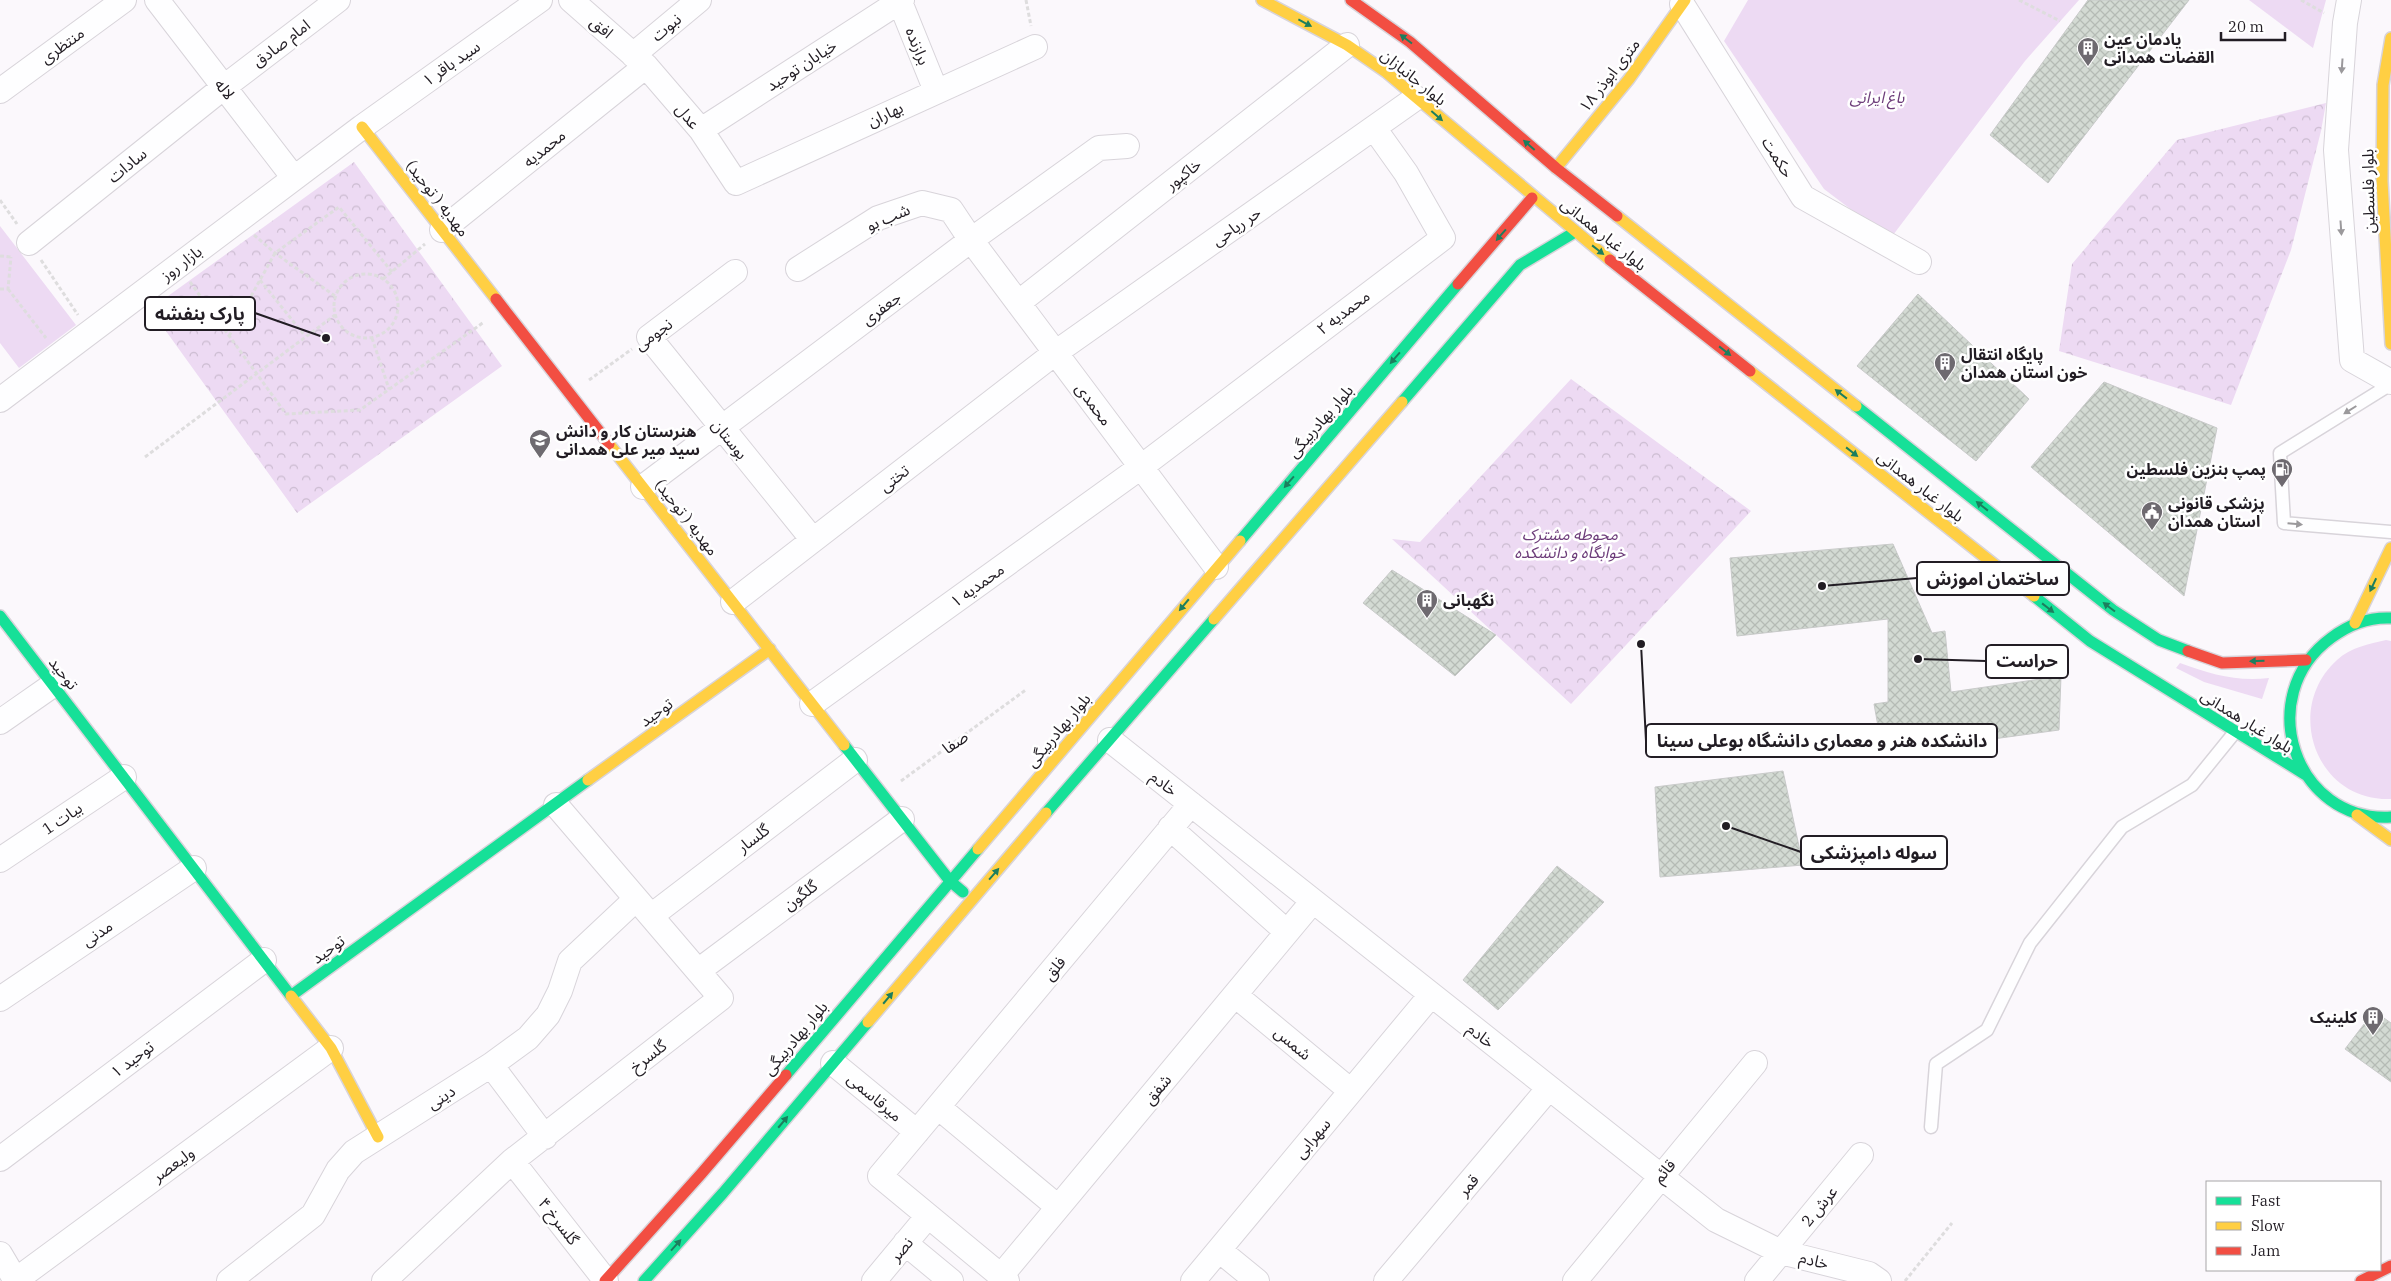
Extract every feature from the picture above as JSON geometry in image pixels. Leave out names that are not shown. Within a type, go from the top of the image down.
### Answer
[{"type":"main road","name":"بلوار جانبازان","points":[[1262,0],[1347,45],[1386,72],[1532,198]]},
{"type":"main road","name":"بلوار جانبازان","points":[[1351,0],[1410,42],[1580,187]]},
{"type":"main road","name":"۱۸ متری ابوذر","points":[[1556,168],[1629,79],[1684,2]]},
{"type":"main road","name":"بلوار فلسطین","points":[[2391,38],[2383,85],[2382,181],[2391,344]]},
{"type":"main road","name":"مهدیه ( توحید)","points":[[362,126],[950,881],[972,899]]},
{"type":"main road","name":"بلوار غبار همدانی","points":[[1580,187],[2113,610],[2159,640],[2222,663],[2306,660]]},
{"type":"main road","name":"بلوار غبار همدانی","points":[[1532,198],[2090,642],[2306,776]]},
{"type":"main road","name":"بلوار بهادربیگی","points":[[606,1281],[701,1174],[1532,198]]},
{"type":"main road","points":[[644,1281],[723,1193],[972,899],[1520,265],[1574,232]]},
{"type":"main road","points":[[2355,623],[2391,548]]},
{"type":"main road","name":"توحید","points":[[0,616],[292,995],[556,806],[770,649]]},
{"type":"main road","points":[[2391,618],[2355,623],[2328,638],[2306,660],[2292,687],[2288,718],[2292,748],[2306,776],[2327,797],[2354,812],[2391,840]]},
{"type":"main road","points":[[2354,812],[2391,817]]},
{"type":"main road","points":[[292,995],[331,1048],[378,1137]]},
{"type":"main road","points":[[2360,1280],[2380,1271]]},
{"type":"street","name":"منتظری","points":[[0,91],[124,0]]},
{"type":"street","name":"لاله","points":[[157,0],[294,178]]},
{"type":"street","name":"امام صادق","points":[[224,87],[338,0]]},
{"type":"street","name":"سید باقر ۱","points":[[362,126],[540,0]]},
{"type":"street","name":"افق","points":[[571,0],[640,60]]},
{"type":"street","name":"نبوت","points":[[640,60],[700,0]]},
{"type":"street","points":[[2349,0],[2345,23],[2336,150],[2352,360],[2391,383]]},
{"type":"street","name":"برازنده","points":[[901,1],[936,91]]},
{"type":"street","name":"خیابان توحید","points":[[701,130],[901,1]]},
{"type":"street","name":"حکمت","points":[[1684,2],[1804,197],[1919,262]]},
{"type":"street","name":"خاکپور","points":[[1018,303],[1347,45]]},
{"type":"street","name":"بهاران","points":[[736,183],[1035,47]]},
{"type":"street","name":"عدل","points":[[640,60],[701,130],[736,183]]},
{"type":"street","name":"محمدیه","points":[[442,230],[640,60]]},
{"type":"street","name":"سادات","points":[[30,243],[224,87]]},
{"type":"street","name":"حر ریاحی","points":[[1055,353],[1416,98]]},
{"type":"street","name":"بازار روز","points":[[0,400],[362,126]]},
{"type":"street","name":"محمدیه ۲","points":[[1141,466],[1443,238],[1406,173],[1374,128]]},
{"type":"street","name":"جعفری","points":[[643,487],[971,240],[1099,148],[1127,146]]},
{"type":"street","name":"شب بو","points":[[798,269],[878,218],[922,203],[951,210],[971,240]]},
{"type":"street","name":"محمدی","points":[[971,240],[1216,567]]},
{"type":"street","name":"نجومی","points":[[649,337],[735,272]]},
{"type":"street","name":"بوستان","points":[[649,337],[813,540]]},
{"type":"street","name":"تختی","points":[[733,602],[1055,353]]},
{"type":"street","name":"محمدیه ۱","points":[[812,704],[1141,466]]},
{"type":"street","points":[[0,722],[53,685]]},
{"type":"street","name":"خادم","points":[[1110,740],[1716,1220],[1781,1252],[1869,1274],[1879,1281]]},
{"type":"street","name":"گلسار","points":[[644,908],[855,760]]},
{"type":"street","name":"بیات 1","points":[[0,860],[124,777]]},
{"type":"street","name":"فلق","points":[[928,1216],[880,1176],[1190,804]]},
{"type":"street","name":"گلسرخ","points":[[384,1281],[512,1161],[721,998],[556,806]]},
{"type":"street","name":"گلگون","points":[[698,970],[902,819]]},
{"type":"street","points":[[1170,828],[1287,932]]},
{"type":"street","name":"مدنی","points":[[0,999],[194,868]]},
{"type":"street","name":"شفق","points":[[1004,1278],[1058,1207],[1313,901]]},
{"type":"street","name":"دینی","points":[[229,1281],[313,1215],[338,1170],[354,1152],[491,1065],[539,1028],[560,991],[570,961],[644,908]]},
{"type":"street","name":"توحید ۱","points":[[0,1159],[264,960]]},
{"type":"street","name":"شمس","points":[[1235,995],[1351,1091]]},
{"type":"street","name":"سهرابی","points":[[1193,1281],[1431,995]]},
{"type":"street","name":"ولیعصر","points":[[16,1280],[331,1048]]},
{"type":"street","name":"میرقاسمی","points":[[833,1063],[917,1132]]},
{"type":"street","name":"قائم","points":[[1575,1281],[1755,1063]]},
{"type":"street","points":[[491,1065],[545,1137]]},
{"type":"street","name":"قمر","points":[[1386,1281],[1549,1088]]},
{"type":"street","points":[[938,1107],[1058,1207]]},
{"type":"street","name":"عرش 2","points":[[1757,1281],[1861,1155]]},
{"type":"street","name":"گلسرخ ۴","points":[[512,1161],[606,1281]]},
{"type":"street","points":[[928,1216],[1004,1278]]},
{"type":"street","name":"نصر","points":[[874,1281],[928,1216]]},
{"type":"street","points":[[905,1243],[951,1281]]},
{"type":"street","points":[[1219,1250],[1257,1281]]},
{"type":"street","points":[[0,1254],[16,1280]]},
{"type":"lane","points":[[2391,383],[2280,453],[2284,523],[2391,532]]},
{"type":"lane","points":[[1931,1127],[1936,1064],[1987,1030],[2030,943],[2122,827],[2192,785],[2235,732]]},
{"type":"path","points":[[2019,0],[2060,21]]},
{"type":"path","points":[[0,200],[90,332]]},
{"type":"path","points":[[229,336],[275,253],[339,207],[392,272]]},
{"type":"path","points":[[383,279],[442,230]]},
{"type":"path","points":[[275,253],[335,296]]},
{"type":"path","points":[[0,256],[11,257],[8,290],[59,355]]},
{"type":"path","points":[[178,266],[286,414],[360,410],[503,308]]},
{"type":"path","points":[[370,274],[383,279],[396,294],[398,313],[388,330],[372,338],[356,337],[342,329],[335,315],[335,296],[343,284],[355,276],[370,274]]},
{"type":"path","points":[[260,280],[305,336]]},
{"type":"path","points":[[0,289],[8,290]]},
{"type":"path","points":[[145,457],[335,315]]},
{"type":"path","name":"نجومی","points":[[570,393],[649,337]]},
{"type":"path","points":[[372,338],[389,389]]},
{"type":"path","name":"صفا","points":[[882,794],[1027,689]]},
{"type":"path","points":[[1905,1281],[1952,1223]]},
{"type":"green space","name":"باغ ایرانی","points":[[1748,0],[2079,0],[2025,61],[1890,239],[1824,189],[1724,41]]},
{"type":"green space","points":[[2249,0],[2326,0],[2313,48]]},
{"type":"green space","points":[[2326,103],[2321,131],[2291,250],[2231,405],[2059,351],[2072,264],[2177,140]]},
{"type":"green space","points":[[354,162],[502,366],[297,513],[150,309]]},
{"type":"green space","points":[[0,226],[76,325],[19,368],[0,343]]},
{"type":"green space","name":"محوطه مشترک خوابگاه و دانشکده","points":[[1571,379],[1751,511],[1571,704],[1392,539],[1420,542]]},
{"type":"green space","points":[[2386,640],[2391,641],[2391,799],[2365,796],[2343,785],[2327,769],[2316,749],[2311,726],[2312,703],[2321,680],[2337,660],[2354,649]]},
{"type":"green space","points":[[2180,663],[2202,671],[2235,678],[2269,678],[2262,699],[2204,682],[2176,668]]},
{"type":"building","name":"یادمان عین القضات همدانی","points":[[2088,0],[2189,0],[2048,183],[1990,135]]},
{"type":"building","name":"پایگاه انتقال خون استان همدان","points":[[1918,294],[2029,399],[1976,461],[1857,366]]},
{"type":"building","name":"پزشکی قانونی استان همدان","points":[[2104,382],[2217,428],[2184,596],[2031,467]]},
{"type":"building","points":[[1893,544],[1932,633],[1945,631],[1951,692],[2061,676],[2059,730],[1883,754],[1874,704],[1888,702],[1888,619],[1737,636],[1730,558]]},
{"type":"building","name":"نگهبانی","points":[[1392,570],[1496,635],[1455,676],[1363,603]]},
{"type":"building","points":[[1783,771],[1803,865],[1660,877],[1655,787]]},
{"type":"building","points":[[1557,866],[1604,902],[1498,1010],[1463,980]]},
{"type":"building","name":"کلینیک","points":[[2374,1011],[2391,1023],[2391,1082],[2345,1049]]},
{"type":"traffic: fast","points":[[1402,402],[1520,265],[1575,232]]},
{"type":"traffic: fast","points":[[1240,541],[1458,284]]},
{"type":"traffic: fast","points":[[1856,406],[2113,610],[2159,640],[2188,651]]},
{"type":"traffic: fast","points":[[2034,596],[2090,641],[2306,775]]},
{"type":"traffic: fast","points":[[0,616],[291,996]]},
{"type":"traffic: fast","points":[[2391,618],[2367,620],[2344,629],[2331,638],[2307,663],[2294,691],[2290,722],[2295,752],[2309,778],[2330,800],[2358,813],[2391,817]]},
{"type":"traffic: fast","points":[[1046,813],[1214,619]]},
{"type":"traffic: fast","points":[[844,745],[950,881],[963,892]]},
{"type":"traffic: fast","points":[[292,995],[588,780]]},
{"type":"traffic: fast","points":[[786,1075],[978,849]]},
{"type":"traffic: fast","points":[[644,1281],[723,1193],[868,1022]]},
{"type":"traffic: slow","points":[[1262,0],[1347,45],[1386,72],[1610,260]]},
{"type":"traffic: slow","points":[[1556,168],[1629,79],[1685,0]]},
{"type":"traffic: slow","points":[[2391,38],[2383,85],[2382,181],[2391,344]]},
{"type":"traffic: slow","points":[[362,127],[496,299]]},
{"type":"traffic: slow","points":[[1617,216],[1856,406]]},
{"type":"traffic: slow","points":[[1750,371],[2034,596]]},
{"type":"traffic: slow","points":[[1214,619],[1402,402]]},
{"type":"traffic: slow","points":[[609,444],[844,745]]},
{"type":"traffic: slow","points":[[978,849],[1240,541]]},
{"type":"traffic: slow","points":[[2355,623],[2391,548]]},
{"type":"traffic: slow","points":[[588,780],[770,649]]},
{"type":"traffic: slow","points":[[868,1022],[1046,813]]},
{"type":"traffic: slow","points":[[2357,815],[2391,840]]},
{"type":"traffic: slow","points":[[291,996],[331,1048],[378,1137]]},
{"type":"traffic: jam","points":[[1351,0],[1410,42],[1556,168],[1617,216]]},
{"type":"traffic: jam","points":[[1458,284],[1532,198]]},
{"type":"traffic: jam","points":[[1610,260],[1750,371]]},
{"type":"traffic: jam","points":[[496,299],[609,444]]},
{"type":"traffic: jam","points":[[2188,651],[2222,663],[2306,660]]},
{"type":"traffic: jam","points":[[605,1281],[786,1075]]},
{"type":"traffic: jam","points":[[2361,1281],[2391,1266]]},
{"type":"place","name":"یادمان عین القضات همدانی","points":[[2088,67]]},
{"type":"place","name":"پارک بنفشه","points":[[326,338]]},
{"type":"place","name":"پایگاه انتقال خون استان همدان","points":[[1945,382]]},
{"type":"place","name":"هنرستان کار و دانش سید میر علی همدانی","points":[[540,459]]},
{"type":"place","name":"پمپ بنزین فلسطین","points":[[2282,488]]},
{"type":"place","name":"پزشکی قانونی استان همدان","points":[[2152,531]]},
{"type":"place","name":"ساختمان اموزش","points":[[1822,586]]},
{"type":"place","name":"نگهبانی","points":[[1427,619]]},
{"type":"place","name":"دانشکده هنر و معماری دانشگاه بوعلی سینا","points":[[1641,644]]},
{"type":"place","name":"حراست","points":[[1918,659]]},
{"type":"place","name":"سوله دامپزشکی","points":[[1726,826]]},
{"type":"place","name":"کلینیک","points":[[2373,1036]]}]
